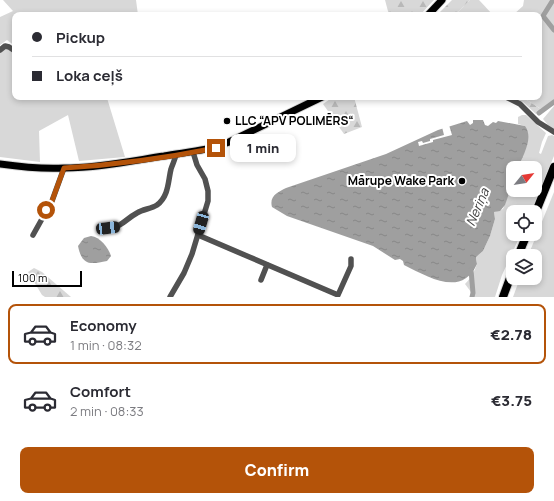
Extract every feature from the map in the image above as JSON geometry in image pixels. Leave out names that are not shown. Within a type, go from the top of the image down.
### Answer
[{"type":"highway","points":[[539,205],[554,167]]},
{"type":"highway","points":[[503,297],[507,285]]},
{"type":"main road","points":[[431,12],[442,0]]},
{"type":"main road","points":[[0,164],[24,167],[64,168],[99,166],[216,148],[316,100]]},
{"type":"street","points":[[0,50],[5,46],[12,49]]},
{"type":"street","points":[[512,100],[520,104],[538,122],[554,132]]},
{"type":"street","points":[[170,297],[184,273],[192,254],[208,201],[208,191],[193,152]]},
{"type":"street","points":[[108,228],[118,227],[137,213],[156,205],[163,199],[176,154]]},
{"type":"street","points":[[33,235],[52,201],[64,168]]},
{"type":"street","points":[[198,235],[337,296],[350,266],[351,259]]},
{"type":"street","points":[[261,280],[267,265]]},
{"type":"green space","points":[[3,0],[136,0],[138,12],[12,12],[12,44],[7,40],[0,45],[0,17],[13,11]]},
{"type":"green space","points":[[385,0],[434,0],[423,12],[388,12]]},
{"type":"green space","points":[[452,0],[470,0],[458,12],[440,12]]},
{"type":"green space","points":[[470,0],[479,0],[490,12],[458,12]]},
{"type":"green space","points":[[524,0],[552,0],[542,16],[542,12],[516,12],[523,6]]},
{"type":"green space","points":[[554,0],[554,29],[545,15]]},
{"type":"green space","points":[[542,16],[554,32],[554,101],[541,109],[527,100],[542,100]]},
{"type":"green space","points":[[4,49],[12,52],[12,100],[108,100],[125,157],[79,161],[68,115],[39,131],[40,162],[0,157],[0,53]]},
{"type":"green space","points":[[329,100],[355,100],[362,127],[344,134],[323,104]]},
{"type":"green space","points":[[518,100],[527,100],[541,109],[536,114],[523,102]]},
{"type":"green space","points":[[554,106],[554,129],[543,119]]},
{"type":"green space","points":[[526,115],[546,133],[539,153],[541,154],[548,136],[554,136],[554,156],[542,185],[542,161],[520,161],[527,142],[525,126],[518,124],[518,117]]},
{"type":"green space","points":[[554,192],[554,297],[513,297],[517,285],[542,285],[542,249],[531,249],[534,241],[542,241],[542,222]]},
{"type":"green space","points":[[507,197],[537,197],[534,205],[506,205],[506,241],[518,241],[514,249],[506,249],[506,266],[495,297],[470,297],[471,292],[465,284],[471,277],[476,267],[476,257],[483,251],[490,236],[495,219],[494,212],[503,209]]},
{"type":"green space","points":[[34,268],[42,272],[71,297],[45,297],[42,295],[28,272]]},
{"type":"water","points":[[473,120],[483,120],[485,125],[488,126],[493,122],[496,123],[498,121],[525,126],[528,141],[521,161],[506,161],[506,197],[508,197],[505,205],[500,211],[494,212],[495,219],[490,236],[483,251],[476,257],[477,264],[471,274],[463,280],[445,282],[424,275],[404,265],[403,261],[400,259],[395,260],[373,246],[287,216],[272,207],[271,203],[273,197],[286,188],[386,154],[438,130],[467,121],[470,125],[473,123]]},
{"type":"water","points":[[91,236],[98,238],[108,249],[111,256],[107,261],[91,263],[84,260],[82,257],[78,246],[84,238]]},
{"type":"pier","points":[[449,125],[452,135],[433,140],[433,142],[419,146],[418,142],[422,141],[423,143],[430,141],[430,139],[444,135],[442,127]]},
{"type":"waterway","name":"Neriņa","points":[[553,0],[543,16],[554,30]]},
{"type":"waterway","name":"Neriņa","points":[[539,113],[554,102]]},
{"type":"waterway","name":"Neriņa","points":[[471,270],[472,297]]},
{"type":"place","name":"LLC “APV POLIMĒRS“","points":[[227,121]]},
{"type":"place","name":"Mārupe Wake Park","points":[[462,181]]},
{"type":"route","points":[[46,210],[52,201],[64,168],[99,166],[216,148]]}]
